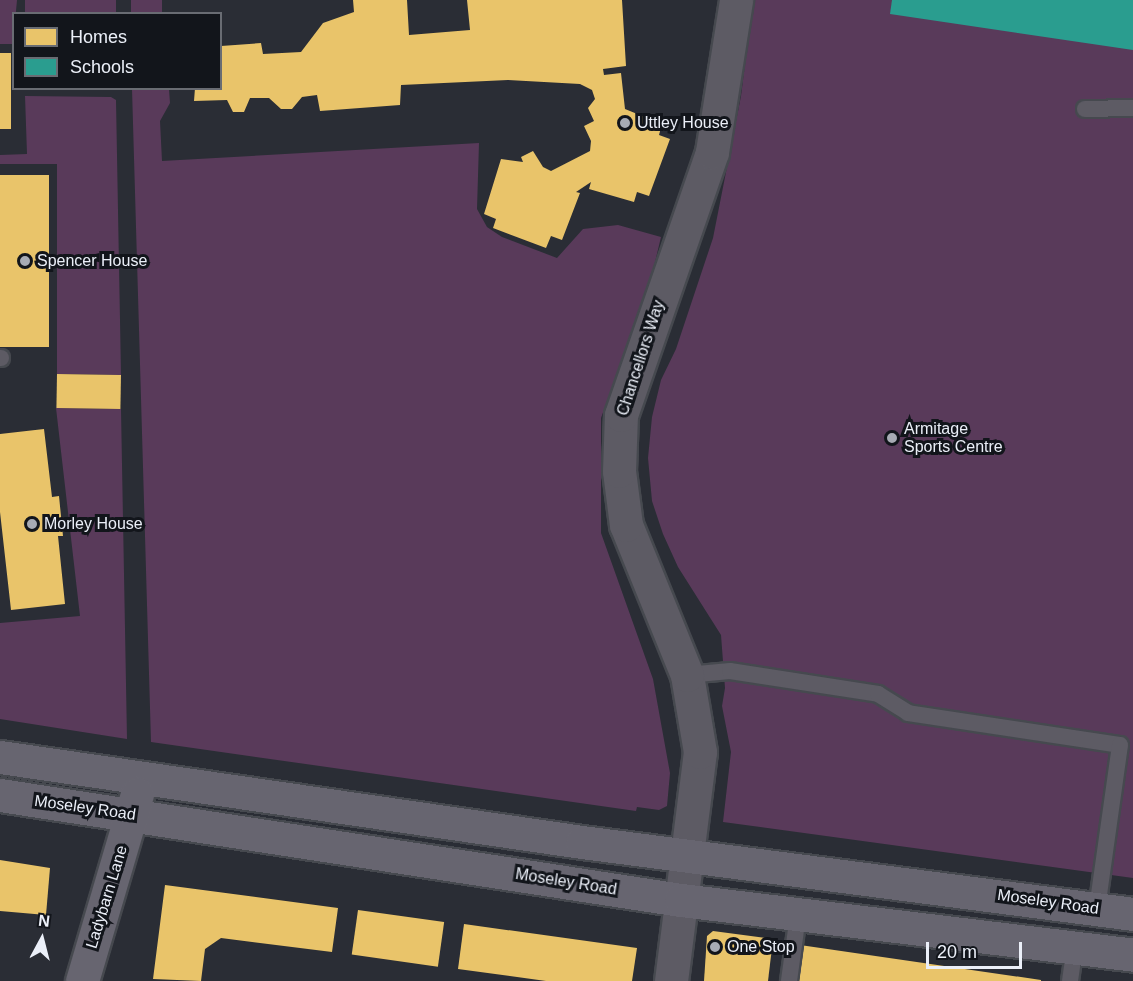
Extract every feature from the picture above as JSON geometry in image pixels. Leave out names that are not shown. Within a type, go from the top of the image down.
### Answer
[{"type":"main road","name":"Moseley Road","points":[[0,757],[687,856],[1133,914]]},
{"type":"main road","name":"Ladybarn Lane","points":[[82,981],[134,814],[140,777]]},
{"type":"main road","name":"Moseley Road","points":[[0,795],[681,900],[1133,955]]},
{"type":"street","name":"Chancellors Way","points":[[671,981],[700,752],[687,675],[626,525],[619,471],[621,415],[712,152],[736,0]]},
{"type":"lane","points":[[1086,110],[1133,108]]},
{"type":"lane","points":[[687,675],[730,670],[878,694],[908,713],[1120,745],[1097,909]]},
{"type":"lane","points":[[789,981],[798,915]]},
{"type":"lane","points":[[1070,981],[1075,947]]},
{"type":"shaded area","points":[[0,0],[17,0],[16,12],[12,12],[12,44],[0,44]]},
{"type":"shaded area","points":[[25,0],[116,0],[116,12],[25,12]]},
{"type":"shaded area","points":[[131,0],[162,0],[162,12],[131,12]]},
{"type":"shaded area","name":"Armitage Sports Centre","points":[[753,0],[1133,0],[1133,878],[723,822],[731,752],[722,706],[725,688],[721,635],[678,567],[663,534],[652,501],[648,458],[652,417],[661,380],[676,349],[713,238],[741,96]]},
{"type":"shaded area","points":[[132,90],[169,90],[170,103],[160,121],[162,161],[479,143],[477,209],[487,227],[502,237],[557,258],[583,229],[618,225],[661,237],[651,279],[601,418],[601,533],[653,679],[670,773],[667,806],[659,810],[637,807],[636,811],[151,742]]},
{"type":"shaded area","points":[[25,96],[111,97],[116,100],[121,375],[57,374],[57,164],[0,164],[0,155],[27,154]]},
{"type":"shaded area","points":[[56,408],[121,409],[127,739],[0,719],[0,623],[80,616]]},
{"type":"building: Homes","name":"Uttley House","points":[[353,0],[407,0],[409,35],[470,30],[467,0],[622,0],[626,66],[603,69],[604,75],[621,73],[625,109],[662,124],[659,135],[670,139],[649,196],[637,192],[634,202],[589,189],[591,182],[576,192],[580,193],[562,240],[551,236],[546,248],[493,228],[496,219],[484,214],[501,159],[523,162],[521,157],[533,151],[543,167],[551,171],[590,151],[591,141],[584,126],[594,121],[588,108],[595,99],[592,90],[580,84],[508,80],[401,85],[400,105],[320,111],[317,95],[302,97],[292,109],[281,109],[269,98],[250,98],[244,112],[233,112],[227,100],[194,101],[195,90],[222,90],[222,46],[261,43],[263,54],[301,52],[323,23],[354,12]]},
{"type":"building: Homes","points":[[0,53],[11,53],[11,129],[0,129]]},
{"type":"building: Homes","name":"Spencer House","points":[[0,175],[49,175],[49,347],[0,347]]},
{"type":"building: Homes","points":[[57,374],[121,375],[120,409],[56,408]]},
{"type":"building: Homes","name":"Morley House","points":[[44,429],[52,497],[59,496],[63,536],[58,536],[65,604],[11,610],[0,512],[0,434]]},
{"type":"building: Homes","points":[[0,860],[50,868],[46,915],[0,911]]},
{"type":"building: Homes","points":[[165,885],[338,908],[332,952],[221,938],[205,949],[201,981],[153,979]]},
{"type":"building: Homes","points":[[358,910],[444,922],[438,967],[352,955]]},
{"type":"building: Homes","points":[[464,924],[637,948],[632,981],[546,981],[458,969]]},
{"type":"building: Homes","points":[[713,931],[773,939],[768,981],[704,981],[707,936]]},
{"type":"building: Homes","points":[[800,945],[1041,980],[1041,981],[794,981]]},
{"type":"building: Schools","points":[[892,0],[1133,0],[1133,50],[890,14]]},
{"type":"place","name":"Uttley House","points":[[625,123]]},
{"type":"place","name":"Spencer House","points":[[25,261]]},
{"type":"place","name":"Armitage Sports Centre","points":[[892,438]]},
{"type":"place","name":"Morley House","points":[[32,524]]},
{"type":"place","name":"One Stop","points":[[715,947]]}]
